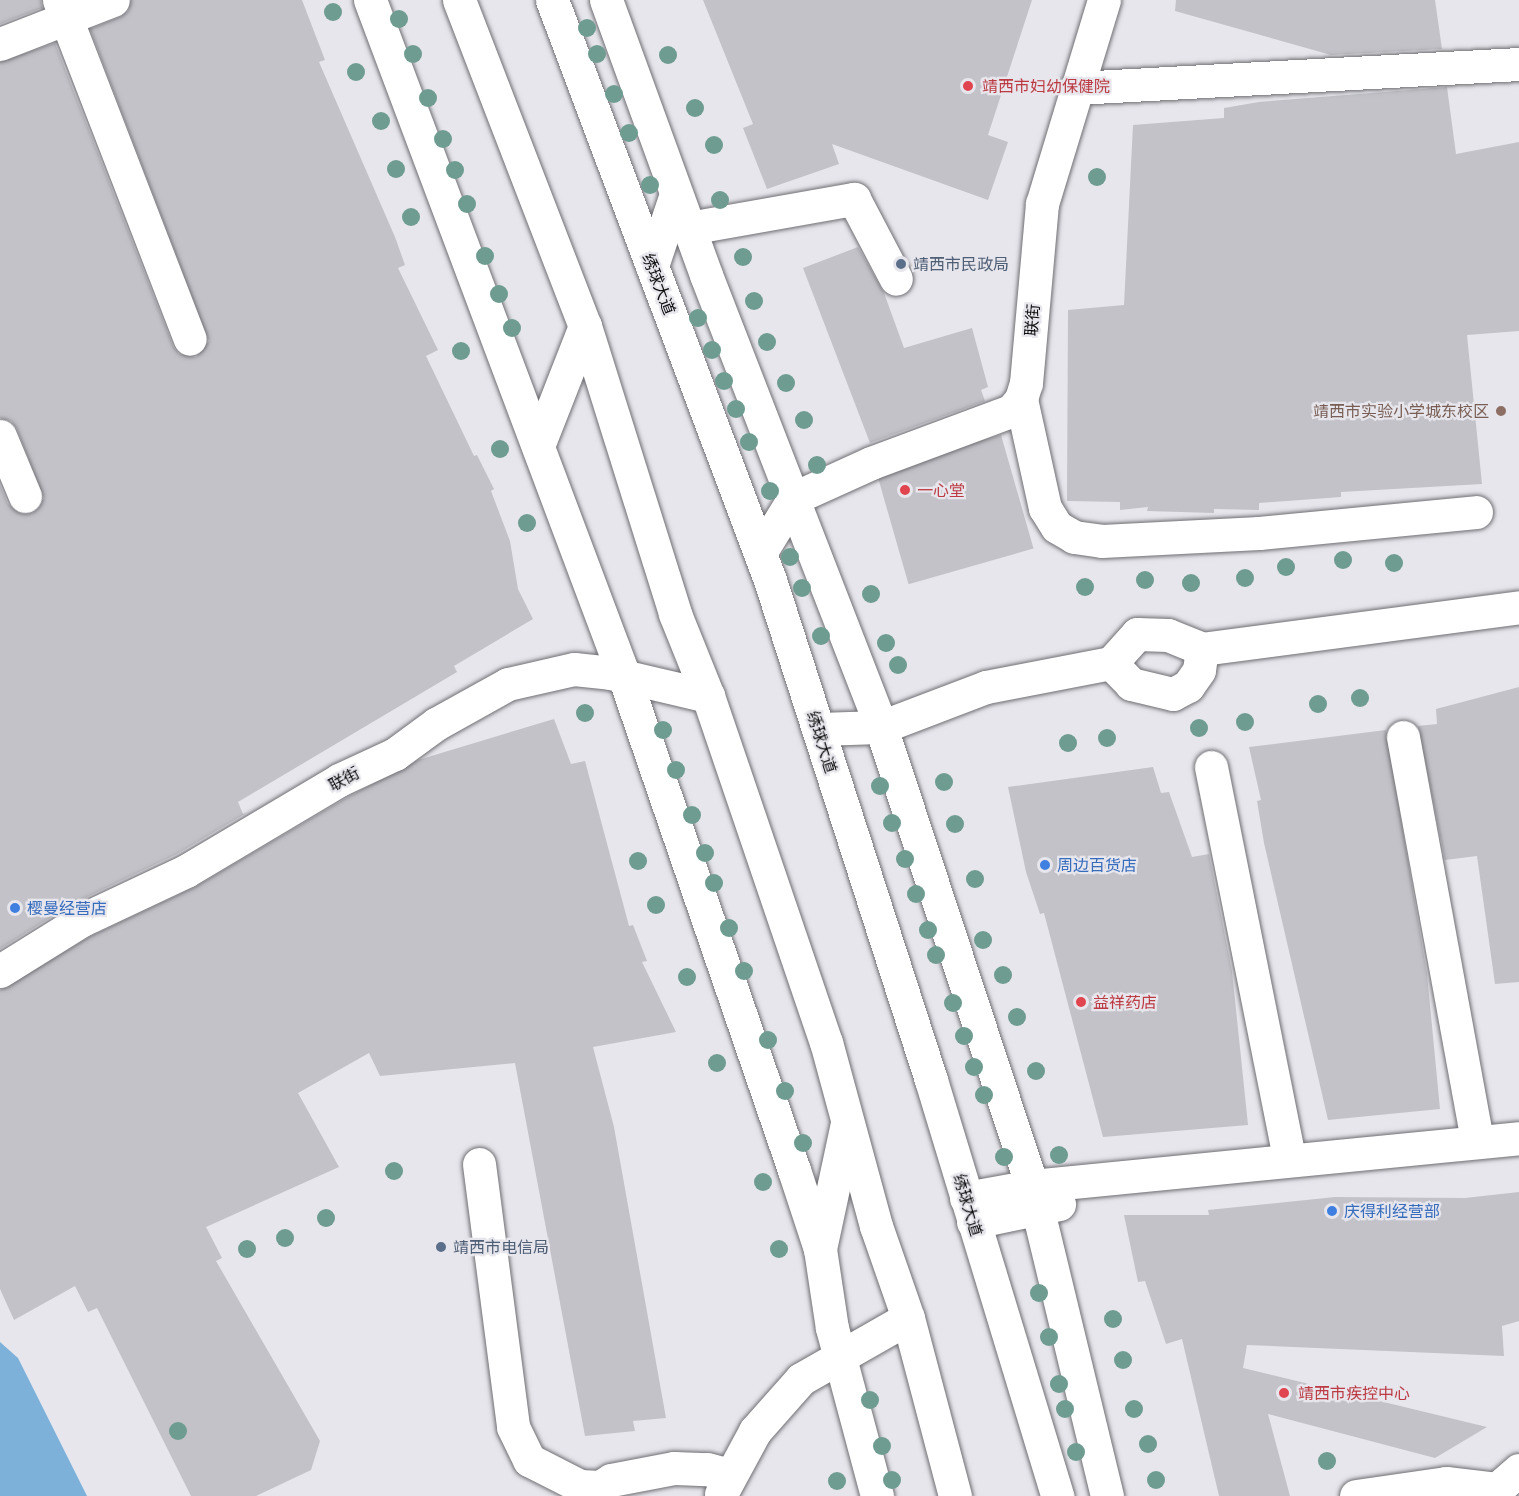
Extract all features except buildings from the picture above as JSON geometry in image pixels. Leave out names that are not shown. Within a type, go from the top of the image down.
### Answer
[{"type":"street","points":[[0,44],[62,9],[113,0]]},
{"type":"street","points":[[370,0],[624,676],[820,1249],[841,1359],[877,1496]]},
{"type":"street","points":[[459,0],[585,327],[675,614],[708,696],[826,1042],[876,1226],[908,1318],[955,1496]]},
{"type":"street","name":"绣球大道","points":[[552,0],[760,553],[818,729],[1058,1496]]},
{"type":"street","points":[[606,0],[676,194],[881,727],[1035,1197],[1107,1496]]},
{"type":"street","name":"联街","points":[[1021,399],[1026,383],[1042,204],[1104,0]]},
{"type":"street","points":[[62,9],[190,339]]},
{"type":"street","points":[[1076,88],[1519,63]]},
{"type":"street","points":[[652,266],[676,194]]},
{"type":"street","points":[[689,228],[854,199],[896,279]]},
{"type":"street","points":[[538,446],[585,327]]},
{"type":"street","points":[[760,553],[794,498],[871,463],[1011,411],[1021,399]]},
{"type":"street","points":[[1021,399],[1045,508],[1057,527],[1074,537],[1102,541],[1259,533],[1476,512]]},
{"type":"street","points":[[0,436],[25,496]]},
{"type":"street","points":[[818,729],[881,727],[986,687],[1111,663],[1137,634],[1168,635],[1203,649],[1519,607]]},
{"type":"street","points":[[1111,663],[1131,684],[1173,694],[1188,686],[1199,670],[1203,649]]},
{"type":"street","name":"联街","points":[[0,971],[82,920],[186,870],[339,780],[395,754],[436,724],[508,684],[574,669],[624,676],[708,696]]},
{"type":"street","points":[[1403,737],[1477,1140]]},
{"type":"street","points":[[1211,767],[1289,1158]]},
{"type":"street","points":[[820,1249],[847,1123]]},
{"type":"street","points":[[970,1210],[1035,1197],[1289,1158],[1519,1138]]},
{"type":"street","points":[[1035,1197],[1098,1196],[1293,1173],[1519,1155]]},
{"type":"street","points":[[479,1164],[513,1427],[529,1460],[580,1486],[600,1487],[611,1480],[664,1469],[707,1469],[725,1486],[755,1431],[782,1397],[801,1379],[841,1359],[908,1318]]},
{"type":"street","points":[[1356,1496],[1446,1483],[1497,1489],[1519,1470]]},
{"type":"water","points":[[0,1342],[18,1358],[87,1496],[0,1496]]},
{"type":"place","name":"靖西市妇幼保健院","points":[[968,86]]},
{"type":"place","name":"靖西市民政局","points":[[901,264]]},
{"type":"place","name":"靖西市实验小学城东校区","points":[[1501,411]]},
{"type":"place","name":"一心堂","points":[[905,490]]},
{"type":"place","name":"周边百货店","points":[[1045,865]]},
{"type":"place","name":"樱曼经营店","points":[[15,908]]},
{"type":"place","name":"益祥药店","points":[[1081,1002]]},
{"type":"place","name":"庆得利经营部","points":[[1332,1211]]},
{"type":"place","name":"靖西市电信局","points":[[441,1247]]},
{"type":"place","name":"靖西市疾控中心","points":[[1284,1393]]}]
